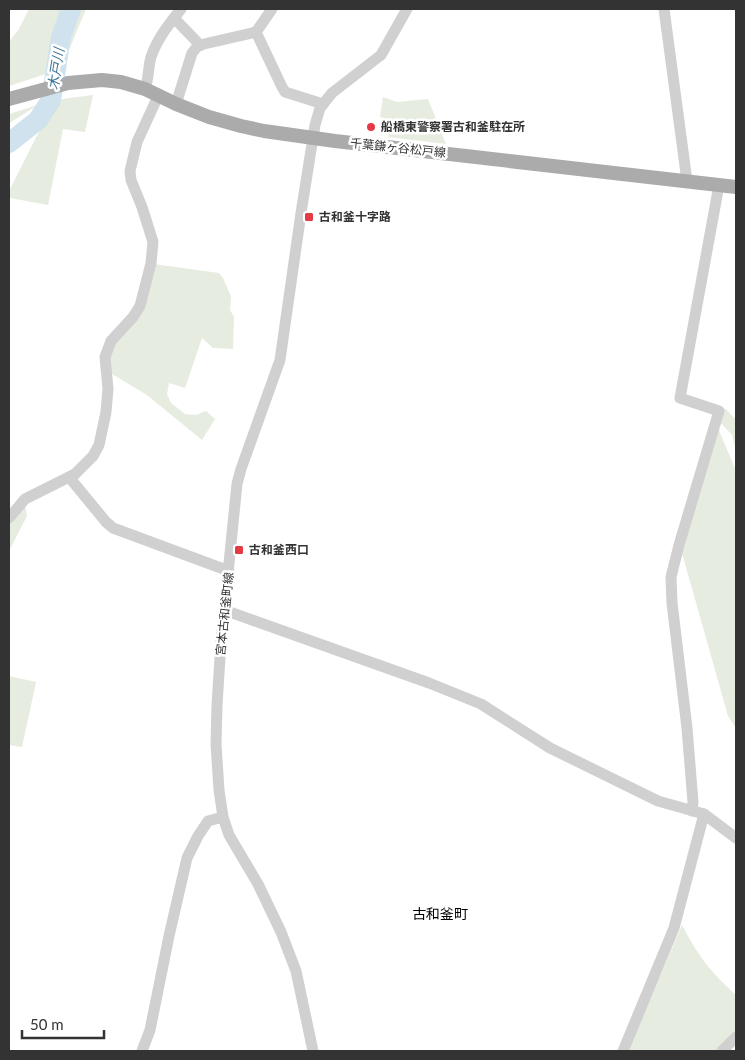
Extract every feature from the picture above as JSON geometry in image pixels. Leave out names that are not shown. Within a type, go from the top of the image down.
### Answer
[{"type":"main road","name":"千葉鎌ヶ谷松戸線","points":[[9,99],[68,83],[102,80],[121,82],[145,88],[176,104],[209,117],[241,126],[313,138],[736,187]]},
{"type":"street","points":[[176,104],[192,53],[200,45],[256,32],[272,9]]},
{"type":"street","points":[[256,32],[285,92],[323,104],[332,93],[380,55],[407,9]]},
{"type":"street","points":[[664,9],[687,181]]},
{"type":"street","points":[[145,88],[148,81],[149,64],[156,45],[177,14],[200,45]]},
{"type":"street","points":[[9,518],[25,500],[75,474],[93,456],[99,445],[106,412],[108,389],[105,357],[111,341],[133,317],[140,306],[151,264],[153,242],[131,180],[130,171],[137,142],[159,94]]},
{"type":"street","name":"宮本古和釜町線","points":[[313,1051],[296,970],[281,932],[258,884],[229,835],[223,817],[216,744],[224,610],[237,484],[280,360],[313,138],[323,104]]},
{"type":"street","points":[[692,811],[688,728],[672,603],[671,577],[719,411],[680,398],[719,184]]},
{"type":"street","points":[[69,478],[113,528],[229,572]]},
{"type":"street","points":[[224,610],[481,704],[550,748],[658,801],[704,814],[736,838]]},
{"type":"street","points":[[623,1051],[674,928],[704,814]]},
{"type":"street","points":[[142,1051],[150,1030],[187,858],[208,820],[223,817]]},
{"type":"street","points":[[722,1051],[736,1037]]},
{"type":"shaded area","points":[[29,9],[86,9],[61,69],[9,86],[9,42],[19,29]]},
{"type":"shaded area","points":[[93,95],[85,132],[63,129],[48,205],[10,198],[9,202],[9,191],[55,100]]},
{"type":"shaded area","points":[[383,97],[397,102],[428,99],[446,144],[388,137],[391,120],[380,117]]},
{"type":"shaded area","points":[[38,105],[11,122],[9,124],[9,114]]},
{"type":"shaded area","points":[[154,264],[219,273],[231,297],[230,310],[234,317],[233,349],[213,348],[202,338],[185,388],[169,383],[167,394],[171,403],[185,414],[196,415],[206,411],[215,419],[202,440],[147,395],[112,374],[107,358],[124,328]]},
{"type":"shaded area","points":[[717,408],[726,409],[734,418],[736,417],[736,451],[732,435],[719,421]]},
{"type":"shaded area","points":[[718,428],[736,471],[736,728],[728,716],[682,553]]},
{"type":"shaded area","points":[[25,505],[27,516],[9,551],[9,524]]},
{"type":"shaded area","points":[[9,676],[36,682],[22,747],[9,745]]},
{"type":"shaded area","points":[[682,925],[705,963],[736,995],[736,1031],[718,1051],[628,1051]]},
{"type":"waterway","name":"木戸川","points":[[9,143],[38,120],[51,100],[61,37],[71,9]]},
{"type":"place","name":"船橋東警察署古和釜駐在所","points":[[371,127]]},
{"type":"place","name":"古和釜十字路","points":[[309,217]]},
{"type":"place","name":"古和釜西口","points":[[239,550]]},
{"type":"district","name":"古和釜町","points":[[440,914]]}]
